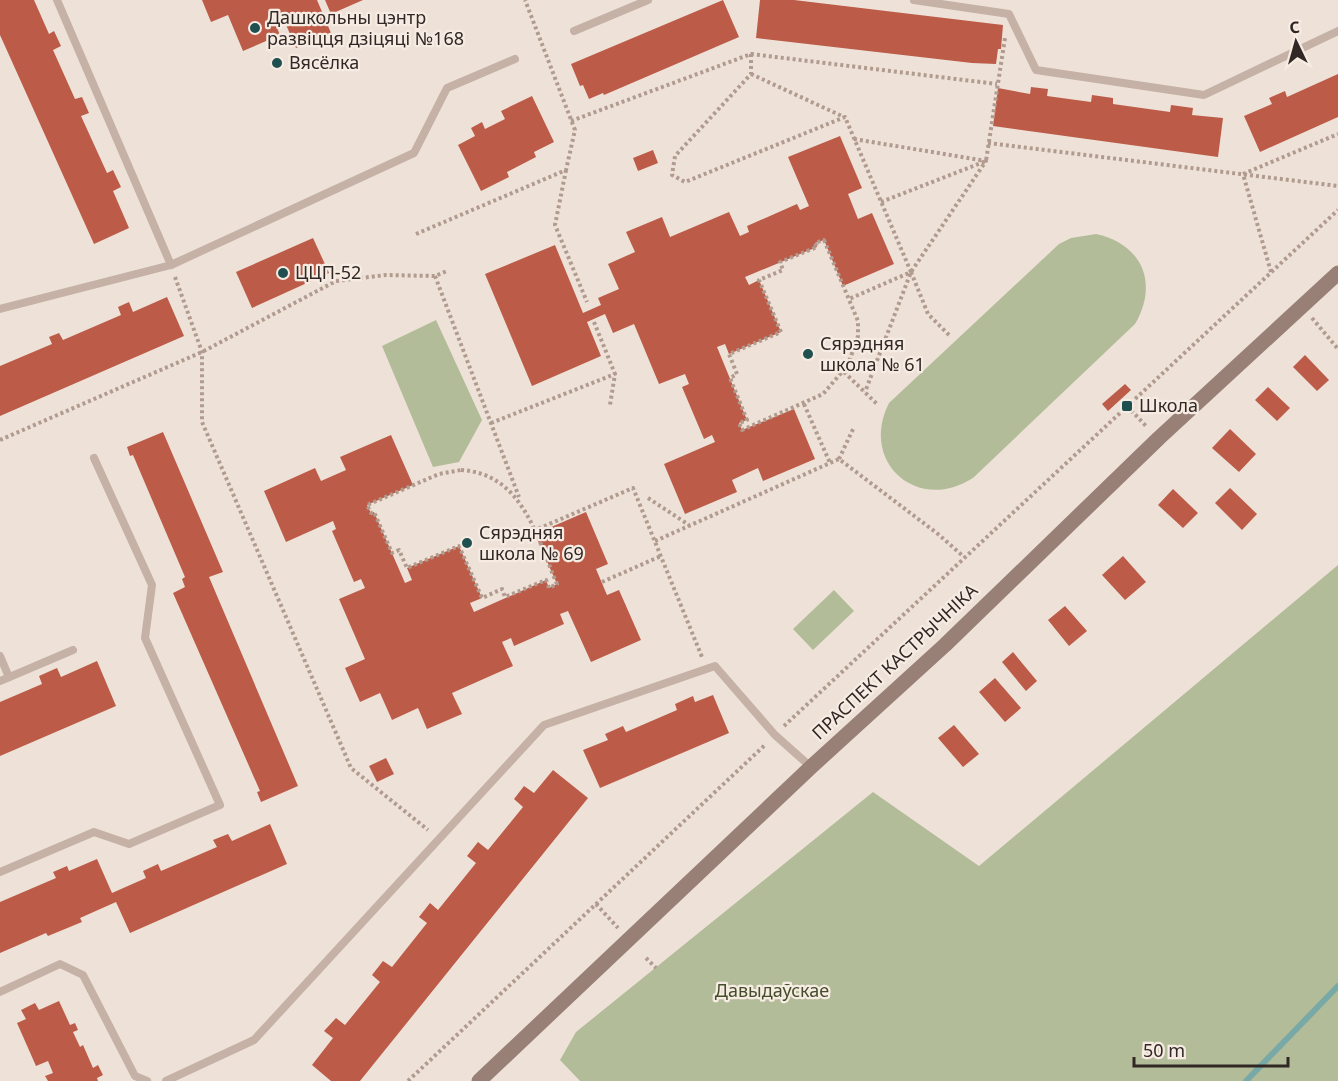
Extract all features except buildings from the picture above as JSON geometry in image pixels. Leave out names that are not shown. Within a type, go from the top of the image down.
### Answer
[{"type":"main road","name":"ПРАСПЕКТ КАСТРЫЧНІКА","points":[[480,1081],[811,768],[945,645],[1159,438],[1338,273]]},
{"type":"lane","points":[[57,0],[171,265]]},
{"type":"lane","points":[[574,32],[648,0]]},
{"type":"lane","points":[[914,0],[1009,15],[1036,70],[1204,95],[1338,31]]},
{"type":"lane","points":[[0,309],[171,265],[414,153],[447,88],[515,59]]},
{"type":"lane","points":[[0,872],[94,832],[129,844],[220,805],[145,638],[152,585],[94,458]]},
{"type":"lane","points":[[0,681],[73,650]]},
{"type":"lane","points":[[0,656],[9,677]]},
{"type":"lane","points":[[166,1081],[254,1040],[544,725],[715,666],[776,735],[811,768]]},
{"type":"lane","points":[[0,992],[60,964],[83,975],[135,1076],[147,1081]]},
{"type":"path","points":[[525,0],[575,130],[555,225],[587,302]]},
{"type":"path","points":[[865,392],[911,272],[986,161],[1009,15]]},
{"type":"path","points":[[571,122],[751,54],[997,84]]},
{"type":"path","points":[[751,54],[751,74],[675,156],[672,175],[685,182],[844,117]]},
{"type":"path","points":[[751,74],[844,117],[928,314],[951,337]]},
{"type":"path","points":[[1243,174],[1338,134]]},
{"type":"path","points":[[854,139],[986,161]]},
{"type":"path","points":[[988,143],[1338,186]]},
{"type":"path","points":[[881,202],[986,161]]},
{"type":"path","points":[[416,234],[566,170]]},
{"type":"path","points":[[1243,174],[1271,272]]},
{"type":"path","points":[[408,1081],[964,557],[1338,210]]},
{"type":"path","points":[[824,240],[849,299],[858,321],[858,336],[844,372],[823,394],[742,430],[739,423],[747,420],[730,378],[737,374],[729,354],[781,332],[759,280],[783,270],[780,262],[817,247],[815,243],[824,240]]},
{"type":"path","points":[[171,265],[202,352],[202,422],[351,768],[439,839]]},
{"type":"path","points":[[0,440],[202,352],[336,281],[386,275],[435,276],[447,271]]},
{"type":"path","points":[[849,299],[911,272]]},
{"type":"path","points":[[435,276],[523,507],[557,584],[549,588],[546,580],[505,597],[502,590],[482,598],[459,546],[407,568],[399,550],[392,553],[374,512],[371,513],[368,505],[439,474],[461,470],[495,478],[506,486],[523,507]]},
{"type":"path","points":[[1302,306],[1338,349]]},
{"type":"path","points":[[594,322],[615,374],[610,405]]},
{"type":"path","points":[[844,372],[878,405]]},
{"type":"path","points":[[491,423],[615,374]]},
{"type":"path","points":[[804,404],[830,463]]},
{"type":"path","points":[[1127,406],[1159,438]]},
{"type":"path","points":[[655,540],[839,459],[854,427]]},
{"type":"path","points":[[839,459],[938,534],[964,557]]},
{"type":"path","points":[[533,531],[633,488],[706,669]]},
{"type":"path","points":[[648,498],[690,525]]},
{"type":"path","points":[[602,582],[661,556]]},
{"type":"path","points":[[596,904],[619,929]]},
{"type":"path","points":[[646,958],[656,968]]},
{"type":"green space","points":[[1096,234],[1112,239],[1125,247],[1142,267],[1146,294],[1135,324],[973,478],[952,488],[932,490],[914,486],[899,476],[888,462],[882,445],[882,425],[889,403],[1059,244],[1071,238]]},
{"type":"green space","points":[[436,320],[482,420],[459,462],[433,467],[382,346]]},
{"type":"green space","name":"Давыдаўскае","points":[[1338,565],[1338,1081],[580,1081],[560,1060],[576,1032],[873,792],[979,866]]},
{"type":"green space","points":[[834,590],[854,611],[813,650],[793,629]]},
{"type":"waterway","points":[[1246,1081],[1338,986]]},
{"type":"place","name":"Дашкольны цэнтр развіцця дзіцяці №168","points":[[255,28]]},
{"type":"place","name":"Вясёлка","points":[[277,63]]},
{"type":"place","name":"ЦЦП-52","points":[[283,273]]},
{"type":"place","name":"Сярэдняя школа № 61","points":[[808,354]]},
{"type":"place","name":"Школа","points":[[1127,406]]},
{"type":"place","name":"Сярэдняя школа № 69","points":[[467,543]]}]
